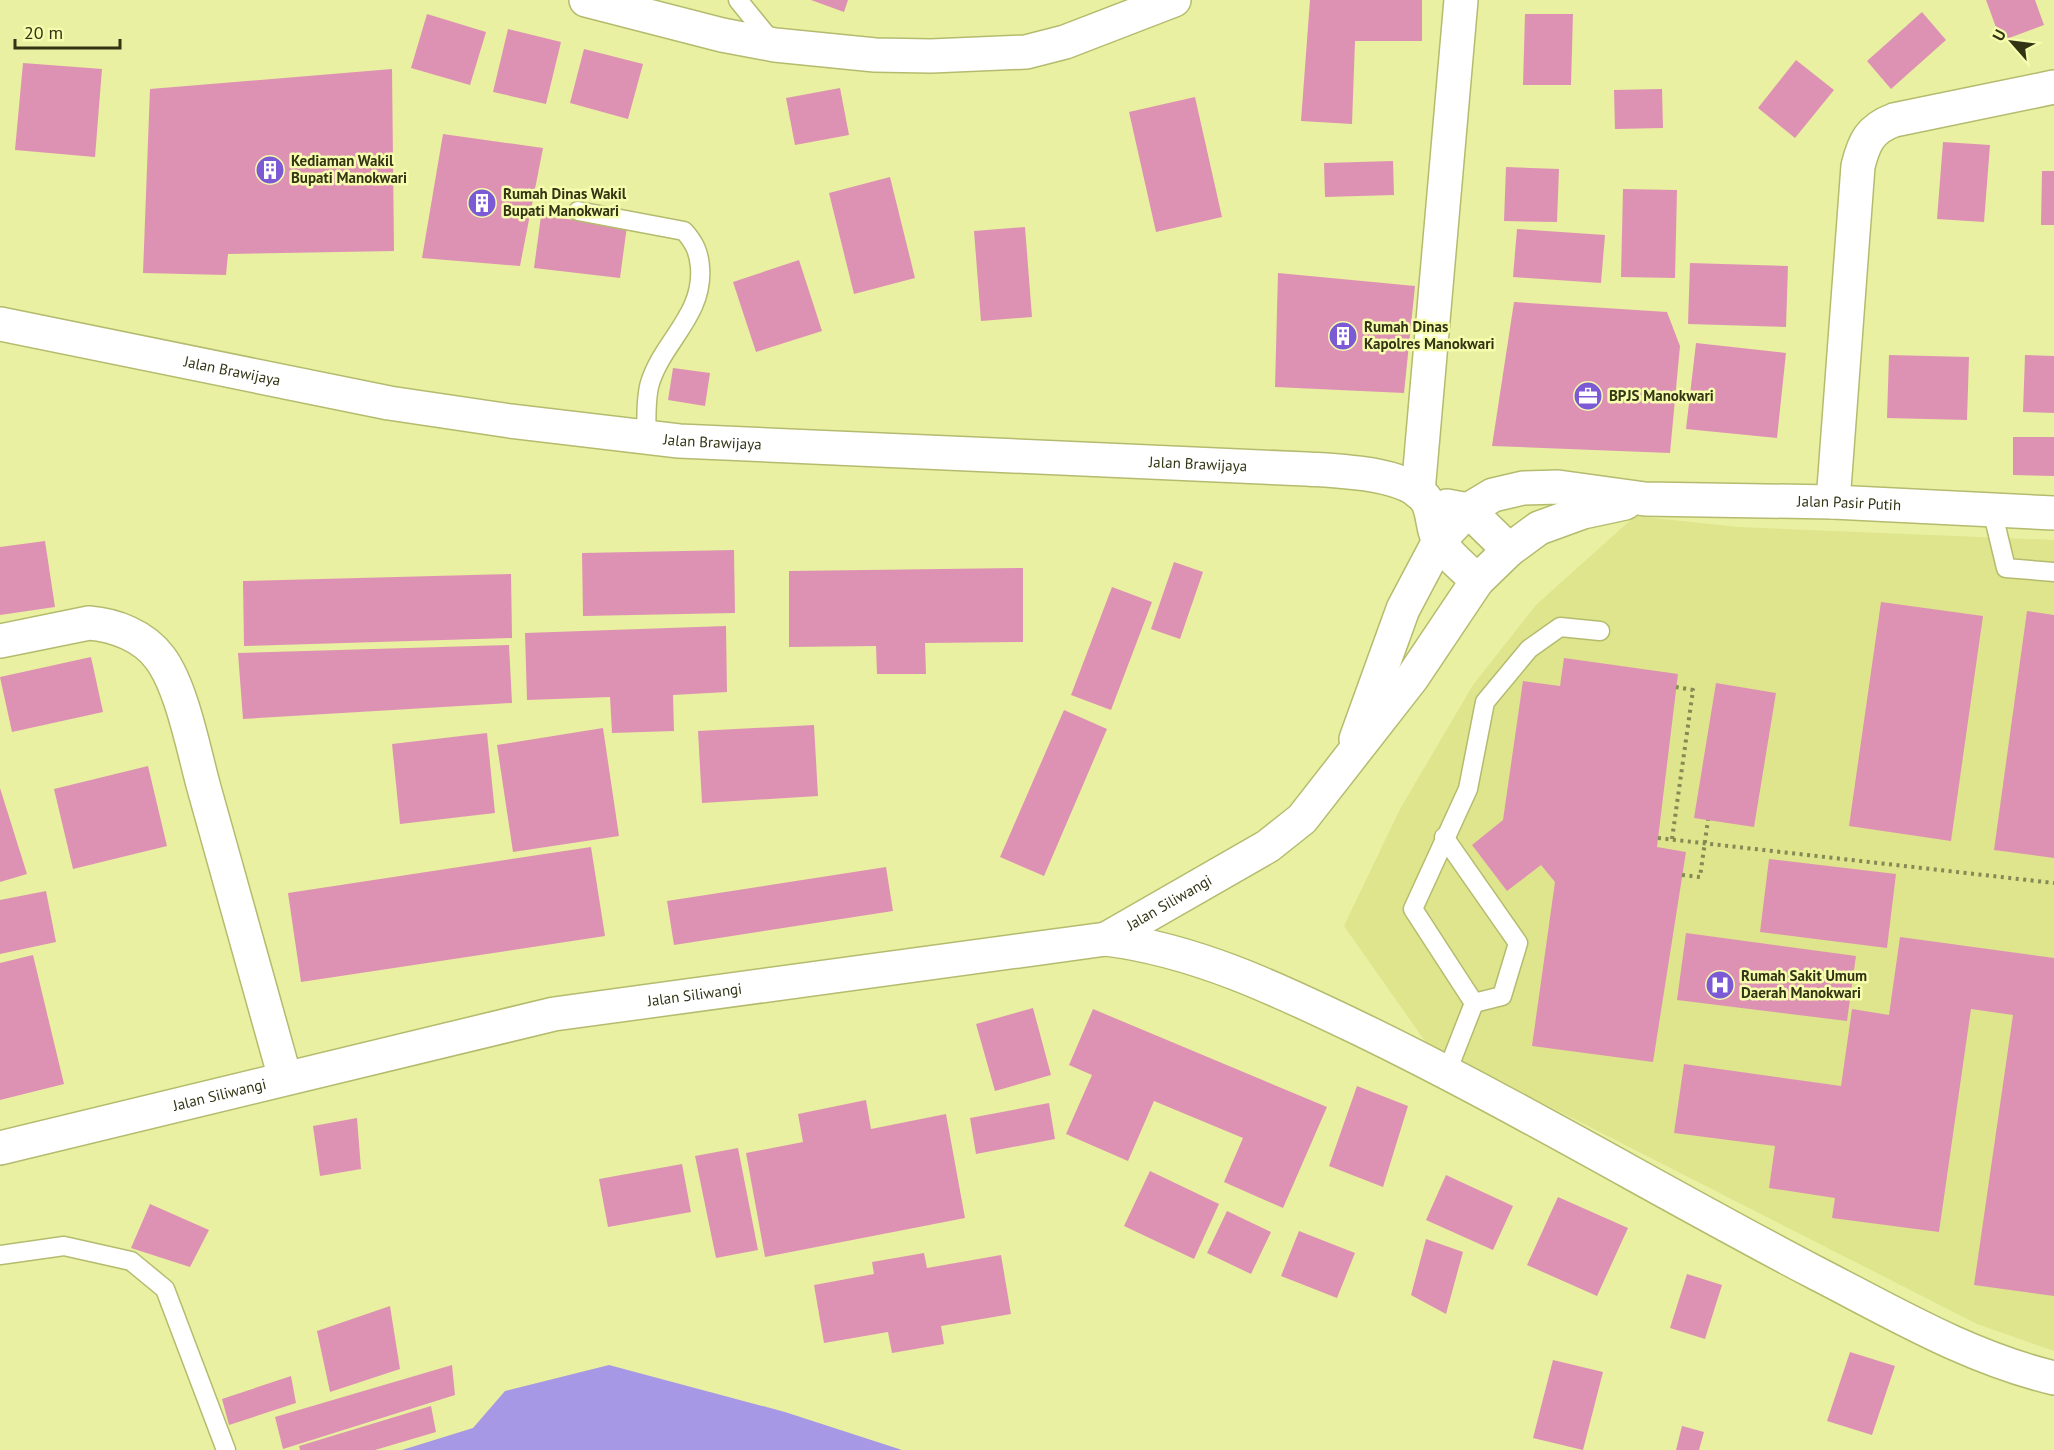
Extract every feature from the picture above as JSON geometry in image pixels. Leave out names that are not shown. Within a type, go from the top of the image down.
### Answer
[{"type":"main road","points":[[586,0],[722,35],[775,45],[897,56],[977,56],[1026,51],[1065,42],[1174,0]]},
{"type":"main road","points":[[1461,0],[1423,497],[1439,541],[1478,581]]},
{"type":"main road","points":[[1833,502],[1858,166],[1866,140],[1878,126],[1894,120],[2054,87]]},
{"type":"main road","name":"Jalan Brawijaya","points":[[0,324],[388,403],[646,438],[722,445],[1346,472],[1401,483],[1423,497],[1468,510]]},
{"type":"main road","name":"Jalan Pasir Putih","points":[[1468,510],[1493,495],[1523,488],[1568,488],[1645,499],[1833,502],[2054,513]]},
{"type":"main road","name":"Jalan Pasir Putih","points":[[1509,550],[1539,528],[1582,512],[1645,499]]},
{"type":"main road","points":[[1468,510],[1509,550]]},
{"type":"main road","name":"Jalan Siliwangi","points":[[1346,766],[1402,609],[1439,541],[1468,510]]},
{"type":"main road","name":"Jalan Siliwangi","points":[[0,1148],[554,1014],[1106,939],[1268,846],[1302,819],[1346,766],[1412,678],[1478,581],[1509,550]]},
{"type":"main road","points":[[0,641],[89,623],[103,624],[137,638],[161,659],[170,675],[191,742],[285,1078]]},
{"type":"main road","points":[[1106,939],[1152,946],[1200,959],[1305,1003],[1447,1072],[1737,1232],[1952,1343],[1990,1359],[2054,1378]]},
{"type":"lane","points":[[738,0],[775,45]]},
{"type":"lane","points":[[578,211],[684,231],[694,241],[697,250],[701,282],[699,291],[694,308],[658,364],[649,384],[646,438]]},
{"type":"lane","points":[[1992,510],[2006,568],[2054,572]]},
{"type":"lane","points":[[1474,1003],[1413,909],[1444,837],[1468,789],[1485,702],[1529,649],[1560,627],[1600,632]]},
{"type":"lane","points":[[1444,837],[1518,943],[1502,996],[1474,1003]]},
{"type":"lane","points":[[1447,1072],[1474,1003]]},
{"type":"lane","points":[[0,1255],[64,1246],[130,1261],[165,1289],[225,1450]]},
{"type":"path","points":[[1672,839],[1693,690],[1676,687]]},
{"type":"path","points":[[1682,875],[1700,877],[1708,820]]},
{"type":"path","points":[[1658,838],[2054,883]]},
{"type":"shaded area","name":"Rumah Sakit Umum Daerah Manokwari","points":[[1635,516],[1738,527],[2054,540],[2054,1351],[1977,1324],[1427,1044],[1344,926],[1400,809],[1473,685],[1536,605]]},
{"type":"shaded area","points":[[609,1365],[785,1412],[902,1450],[402,1450],[473,1428],[505,1391]]},
{"type":"building","points":[[811,0],[848,0],[844,12]]},
{"type":"building","points":[[1310,0],[1422,0],[1422,41],[1355,41],[1352,124],[1301,121]]},
{"type":"building","points":[[1986,0],[2035,0],[2044,25],[2001,41]]},
{"type":"building","points":[[1922,12],[1946,40],[1891,89],[1867,61]]},
{"type":"building","points":[[427,14],[486,32],[470,85],[411,68]]},
{"type":"building","points":[[1525,14],[1573,14],[1571,85],[1523,85]]},
{"type":"building","points":[[508,29],[561,42],[546,104],[493,92]]},
{"type":"building","points":[[584,49],[643,64],[628,119],[570,103]]},
{"type":"building","points":[[1796,60],[1834,90],[1795,138],[1758,108]]},
{"type":"building","points":[[23,63],[102,69],[95,157],[15,150]]},
{"type":"building","name":"Kediaman Wakil Bupati Manokwari","points":[[392,69],[394,251],[228,254],[226,275],[143,273],[150,89]]},
{"type":"building","points":[[840,88],[849,135],[795,145],[786,98]]},
{"type":"building","points":[[1662,89],[1663,128],[1615,129],[1614,90]]},
{"type":"building","points":[[1195,97],[1222,217],[1156,232],[1129,112]]},
{"type":"building","name":"Rumah Dinas Wakil Bupati Manokwari","points":[[443,134],[543,148],[520,266],[422,258]]},
{"type":"building","points":[[1943,142],[1990,145],[1984,222],[1937,219]]},
{"type":"building","points":[[1393,161],[1394,195],[1325,197],[1324,163]]},
{"type":"building","points":[[1506,167],[1559,169],[1557,222],[1504,221]]},
{"type":"building","points":[[2042,171],[2054,171],[2054,225],[2041,225]]},
{"type":"building","points":[[890,177],[915,278],[854,294],[829,193]]},
{"type":"building","points":[[1623,189],[1677,190],[1675,278],[1621,277]]},
{"type":"building","points":[[541,216],[627,226],[620,278],[534,268]]},
{"type":"building","points":[[1025,227],[1032,317],[981,321],[974,231]]},
{"type":"building","points":[[1517,229],[1605,235],[1601,283],[1513,277]]},
{"type":"building","points":[[799,260],[822,331],[756,352],[733,282]]},
{"type":"building","points":[[1690,263],[1788,266],[1786,327],[1688,324]]},
{"type":"building","name":"Rumah Dinas Kapolres Manokwari","points":[[1278,273],[1415,286],[1404,393],[1275,387]]},
{"type":"building","name":"BPJS Manokwari","points":[[1514,302],[1667,312],[1680,346],[1670,453],[1492,446]]},
{"type":"building","points":[[1696,343],[1786,353],[1777,438],[1686,429]]},
{"type":"building","points":[[1889,355],[1969,357],[1967,420],[1887,418]]},
{"type":"building","points":[[2025,355],[2054,356],[2054,413],[2023,412]]},
{"type":"building","points":[[673,368],[710,373],[705,406],[668,400]]},
{"type":"building","points":[[2013,437],[2054,437],[2054,476],[2013,475]]},
{"type":"building","points":[[45,541],[55,607],[0,615],[0,547]]},
{"type":"building","points":[[734,550],[735,613],[583,616],[582,553]]},
{"type":"building","points":[[1174,562],[1203,572],[1180,639],[1151,629]]},
{"type":"building","points":[[1023,568],[1023,642],[925,643],[926,674],[877,674],[876,646],[789,647],[789,571]]},
{"type":"building","points":[[511,574],[512,638],[244,646],[243,581]]},
{"type":"building","points":[[1112,587],[1152,602],[1111,710],[1071,695]]},
{"type":"building","points":[[1881,602],[1983,616],[1951,841],[1849,826]]},
{"type":"building","points":[[2027,611],[2054,615],[2054,858],[1994,850]]},
{"type":"building","points":[[726,626],[727,692],[673,695],[674,731],[612,733],[610,697],[527,700],[525,633]]},
{"type":"building","points":[[509,645],[512,703],[243,719],[238,653]]},
{"type":"building","points":[[91,657],[103,712],[12,732],[0,677]]},
{"type":"building","points":[[1564,658],[1678,674],[1657,847],[1686,852],[1653,1062],[1532,1046],[1555,882],[1541,865],[1507,891],[1472,845],[1503,820],[1523,681],[1560,686]]},
{"type":"building","points":[[1716,683],[1776,693],[1754,827],[1694,818]]},
{"type":"building","points":[[1064,710],[1107,729],[1044,876],[1000,857]]},
{"type":"building","points":[[814,725],[818,796],[702,803],[698,731]]},
{"type":"building","points":[[603,728],[619,836],[513,852],[497,745]]},
{"type":"building","points":[[487,733],[495,813],[400,824],[392,744]]},
{"type":"building","points":[[148,766],[167,846],[73,869],[54,789]]},
{"type":"building","points":[[0,788],[27,874],[0,882]]},
{"type":"building","points":[[591,847],[605,936],[301,982],[288,893]]},
{"type":"building","points":[[1769,859],[1896,874],[1887,948],[1760,932]]},
{"type":"building","points":[[886,867],[893,911],[674,945],[667,901]]},
{"type":"building","points":[[46,891],[56,942],[0,954],[0,900]]},
{"type":"building","points":[[1686,933],[1856,956],[1847,1021],[1677,1000]]},
{"type":"building","points":[[1900,937],[2054,958],[2054,1296],[1974,1285],[2013,1015],[1971,1009],[1939,1232],[1832,1218],[1835,1198],[1769,1188],[1775,1146],[1674,1133],[1684,1064],[1841,1086],[1852,1009],[1889,1015]]},
{"type":"building","points":[[33,955],[64,1084],[0,1100],[0,963]]},
{"type":"building","points":[[1033,1008],[1051,1075],[995,1091],[976,1024]]},
{"type":"building","points":[[1093,1009],[1327,1107],[1283,1208],[1224,1182],[1243,1138],[1154,1101],[1128,1161],[1066,1134],[1092,1075],[1069,1065]]},
{"type":"building","points":[[1357,1086],[1408,1106],[1383,1187],[1329,1166]]},
{"type":"building","points":[[866,1100],[871,1129],[946,1114],[965,1218],[765,1257],[746,1153],[803,1142],[798,1114]]},
{"type":"building","points":[[1049,1103],[1055,1139],[976,1154],[970,1118]]},
{"type":"building","points":[[357,1118],[361,1169],[320,1176],[313,1126]]},
{"type":"building","points":[[738,1148],[758,1250],[716,1258],[695,1156]]},
{"type":"building","points":[[682,1164],[691,1212],[608,1227],[599,1179]]},
{"type":"building","points":[[1150,1171],[1219,1204],[1194,1259],[1124,1226]]},
{"type":"building","points":[[1446,1175],[1513,1206],[1493,1250],[1426,1220]]},
{"type":"building","points":[[1558,1197],[1628,1228],[1597,1296],[1527,1265]]},
{"type":"building","points":[[150,1204],[209,1230],[190,1267],[131,1248]]},
{"type":"building","points":[[1227,1211],[1271,1232],[1251,1274],[1207,1253]]},
{"type":"building","points":[[1299,1231],[1355,1253],[1337,1298],[1281,1276]]},
{"type":"building","points":[[1426,1239],[1463,1252],[1446,1314],[1411,1295]]},
{"type":"building","points":[[924,1253],[927,1268],[1001,1255],[1011,1314],[941,1326],[944,1344],[892,1353],[888,1332],[824,1343],[814,1285],[874,1274],[872,1262]]},
{"type":"building","points":[[1687,1274],[1722,1285],[1705,1339],[1670,1328]]},
{"type":"building","points":[[390,1306],[400,1369],[330,1392],[317,1331]]},
{"type":"building","points":[[1850,1352],[1895,1366],[1872,1435],[1827,1421]]},
{"type":"building","points":[[1553,1360],[1603,1372],[1583,1450],[1533,1438]]},
{"type":"building","points":[[452,1365],[455,1395],[283,1449],[275,1417]]},
{"type":"building","points":[[291,1376],[296,1403],[229,1425],[222,1399]]},
{"type":"building","points":[[431,1406],[436,1432],[375,1450],[300,1450],[299,1446]]},
{"type":"building","points":[[1682,1426],[1704,1432],[1699,1450],[1676,1450]]},
{"type":"place","name":"Kediaman Wakil Bupati Manokwari","points":[[270,170]]},
{"type":"place","name":"Rumah Dinas Wakil Bupati Manokwari","points":[[482,203]]},
{"type":"place","name":"Rumah Dinas Kapolres Manokwari","points":[[1343,336]]},
{"type":"place","name":"BPJS Manokwari","points":[[1588,396]]},
{"type":"place","name":"Rumah Sakit Umum Daerah Manokwari","points":[[1720,985]]}]
